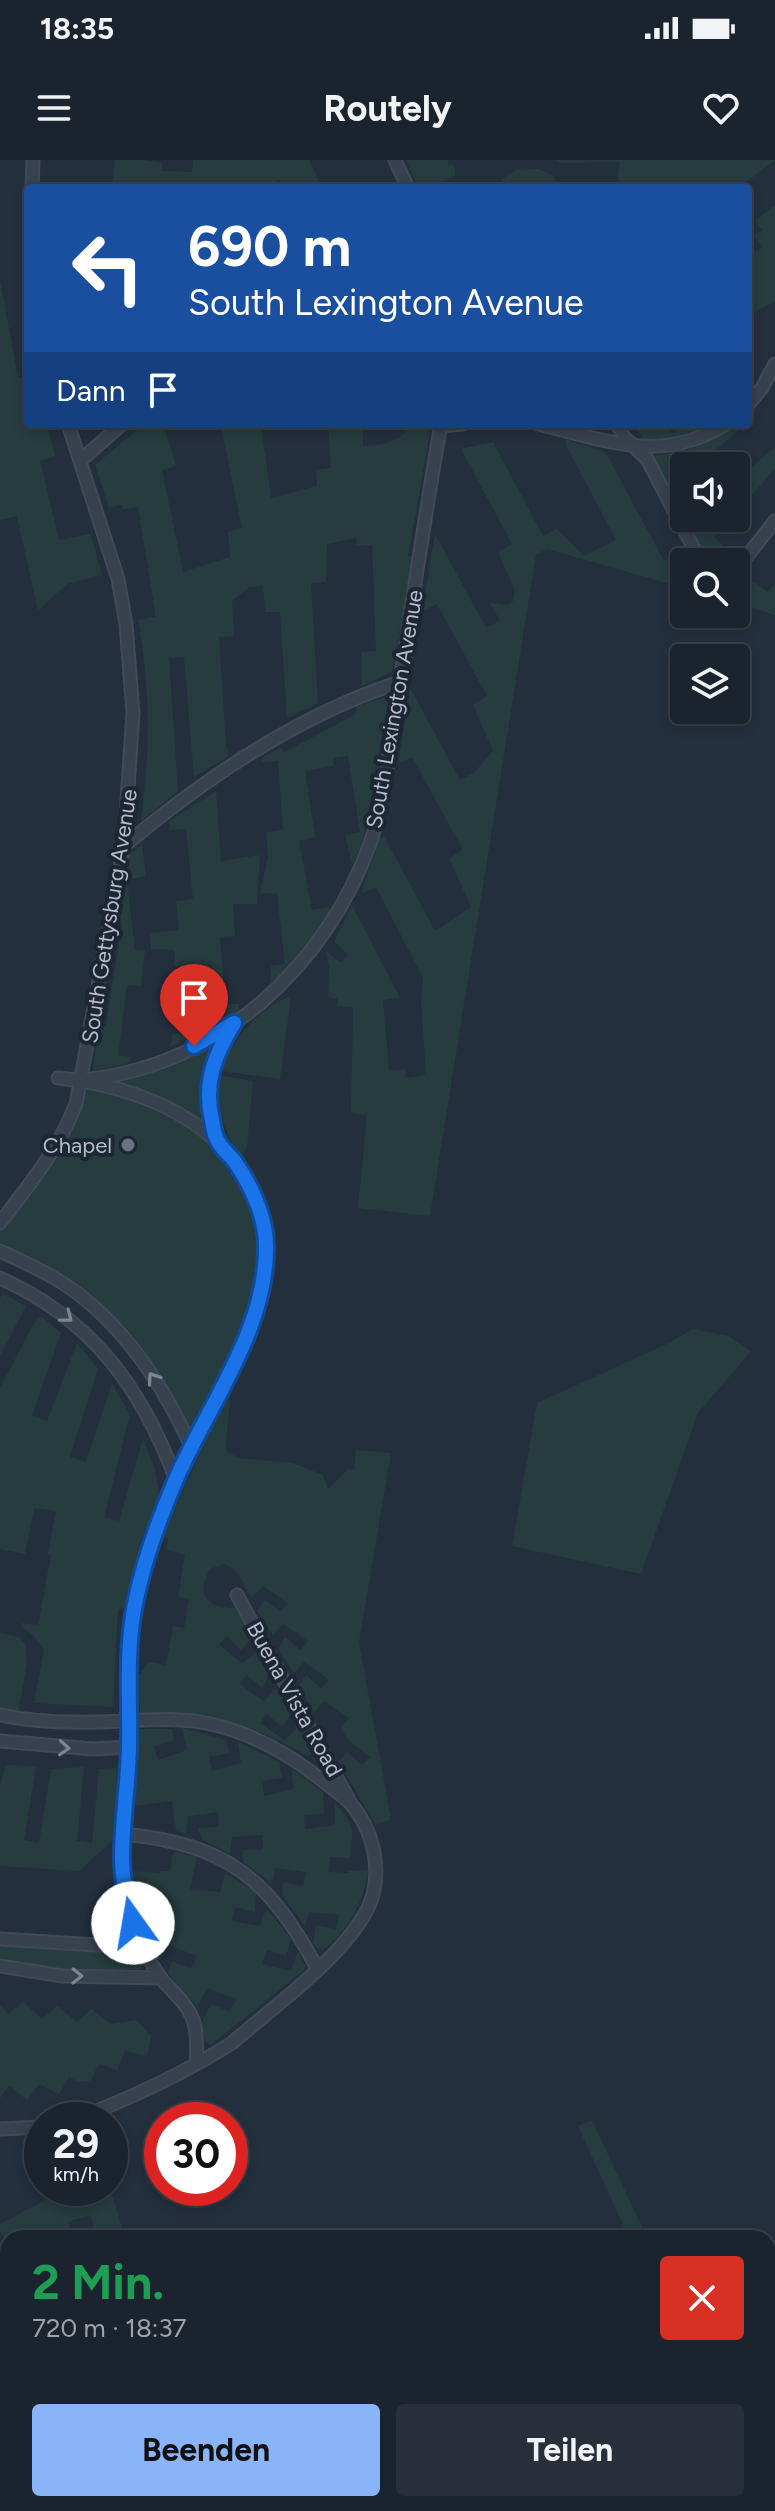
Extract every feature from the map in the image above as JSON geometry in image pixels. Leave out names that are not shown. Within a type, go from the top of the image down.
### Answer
[{"type":"street","points":[[32,184],[33,160]]},
{"type":"street","points":[[395,160],[406,184]]},
{"type":"street","points":[[752,400],[774,372]]},
{"type":"street","name":"South Gettysburg Avenue","points":[[0,1223],[60,1141],[76,1104],[124,846],[133,713],[126,624],[112,554],[69,428]]},
{"type":"street","points":[[80,461],[117,428]]},
{"type":"street","name":"South Lexington Avenue","points":[[82,1080],[108,1077],[151,1065],[194,1046],[234,1023],[258,1006],[294,972],[331,926],[370,844],[376,818],[441,428]]},
{"type":"street","points":[[553,428],[635,447],[683,443],[720,428]]},
{"type":"street","points":[[619,428],[624,437],[647,459],[694,548]]},
{"type":"street","points":[[750,552],[775,521]]},
{"type":"street","points":[[124,846],[155,820],[259,748],[303,723],[400,682]]},
{"type":"street","points":[[218,1142],[210,1115],[208,1086],[220,1047],[234,1023]]},
{"type":"street","points":[[58,1078],[82,1080],[122,1090],[163,1105],[194,1122],[218,1142],[235,1163],[260,1212],[266,1247],[262,1280],[250,1327],[176,1480],[147,1553],[133,1618],[122,1860],[126,1893],[144,1948],[161,1978],[190,2014],[197,2062]]},
{"type":"street","points":[[0,1251],[63,1283],[101,1313],[148,1370],[191,1446]]},
{"type":"street","points":[[0,1278],[51,1305],[97,1344],[140,1401],[162,1443],[176,1480]]},
{"type":"street","name":"Buena Vista Road","points":[[117,2102],[152,2087],[232,2043],[352,1933],[374,1892],[376,1876],[370,1837],[237,1595]]},
{"type":"street","points":[[0,1715],[63,1723],[128,1720],[210,1724],[266,1744],[306,1767],[351,1804]]},
{"type":"street","points":[[0,1741],[63,1748],[129,1747]]},
{"type":"street","points":[[123,1834],[193,1845],[240,1869],[281,1907],[317,1968]]},
{"type":"street","points":[[0,1939],[144,1948]]},
{"type":"street","points":[[0,1966],[62,1976],[161,1978]]},
{"type":"street","points":[[0,2129],[24,2128]]},
{"type":"green space","points":[[115,160],[145,160],[162,163],[162,171],[192,172],[193,160],[309,160],[320,184],[282,184],[280,180],[271,184],[112,184]]},
{"type":"green space","points":[[406,160],[448,160],[448,165],[455,166],[455,175],[437,184],[417,184]]},
{"type":"green space","points":[[556,160],[775,160],[743,184],[622,184],[618,177],[620,162],[562,163]]},
{"type":"green space","points":[[538,169],[552,175],[558,184],[505,184],[502,179],[516,170]]},
{"type":"green space","points":[[775,206],[775,301],[753,314],[752,255],[762,247],[754,235],[762,230],[755,220]]},
{"type":"green space","points":[[0,280],[18,377],[24,376],[24,428],[48,428],[55,456],[40,461],[59,540],[91,534],[102,575],[67,584],[38,610],[17,516],[0,520]]},
{"type":"green space","points":[[139,428],[164,428],[176,466],[162,470],[183,572],[230,557],[228,532],[242,528],[221,428],[262,428],[271,498],[317,486],[316,470],[331,468],[328,428],[363,428],[363,446],[390,442],[410,428],[427,428],[430,432],[408,556],[413,557],[392,672],[362,686],[361,652],[376,651],[372,545],[357,546],[356,538],[327,544],[326,582],[311,583],[318,703],[287,718],[280,612],[265,612],[263,586],[249,587],[232,601],[234,636],[219,637],[229,756],[194,777],[184,657],[169,658],[178,791],[141,821],[148,720],[138,620],[155,617],[155,611],[138,507],[123,509],[121,505],[109,508],[95,465]]},
{"type":"green space","points":[[637,428],[669,428],[672,433],[679,428],[707,428],[681,437],[644,441]]},
{"type":"green space","points":[[730,428],[741,428],[714,452],[679,452]]},
{"type":"green space","points":[[565,439],[606,453],[664,561],[670,558],[670,584],[547,549],[536,555],[430,1216],[358,1208],[367,1115],[351,1113],[353,1007],[337,1006],[338,999],[328,997],[326,951],[341,963],[348,954],[334,942],[352,905],[400,998],[383,1000],[389,1070],[405,1069],[406,1078],[426,1075],[421,1003],[423,978],[376,887],[361,894],[379,840],[384,836],[435,931],[471,907],[449,858],[463,850],[412,757],[398,764],[410,688],[460,780],[474,773],[493,751],[473,705],[487,696],[437,604],[422,611],[435,534],[486,628],[500,621],[490,603],[507,605],[513,601],[515,591],[498,552],[512,544],[461,449],[493,442],[543,536],[557,529],[584,556],[616,540]]},
{"type":"green space","points":[[775,447],[775,469],[750,497],[750,469]]},
{"type":"green space","points":[[670,454],[670,491],[651,458]]},
{"type":"green space","points":[[692,532],[718,532],[714,537],[725,548],[701,548]]},
{"type":"green space","points":[[750,581],[768,592],[775,583],[775,615],[750,607]]},
{"type":"green space","points":[[389,696],[363,843],[352,865],[345,835],[360,832],[348,756],[333,758],[334,766],[305,771],[315,837],[299,841],[312,910],[329,907],[330,913],[288,968],[270,983],[271,966],[285,964],[277,894],[260,893],[268,856],[266,832],[283,830],[278,761],[261,762],[263,757],[280,748],[285,752],[356,714],[356,707]]},
{"type":"green space","points":[[216,791],[221,861],[260,855],[257,904],[233,904],[235,936],[220,937],[225,1004],[239,1004],[239,1013],[170,1047],[173,1034],[188,1034],[188,967],[174,966],[175,950],[151,949],[149,933],[179,930],[176,901],[193,899],[186,829],[169,830],[170,821]]},
{"type":"green space","points":[[142,845],[146,876],[127,880],[135,950],[145,950],[141,986],[127,985],[118,1055],[132,1057],[128,1063],[93,1071],[98,1026],[106,1026],[122,923],[116,921],[129,854]]},
{"type":"green space","points":[[291,996],[280,1079],[220,1071],[248,1026],[268,1008]]},
{"type":"green space","points":[[234,1023],[211,1070],[214,1130],[260,1212],[256,1306],[191,1446],[147,1368],[84,1299],[0,1251],[0,1223],[37,1176],[82,1080],[151,1065]]},
{"type":"green space","points":[[218,1075],[253,1081],[247,1148],[240,1158],[222,1118]]},
{"type":"green space","points":[[2,1293],[26,1306],[0,1356],[0,1299]]},
{"type":"green space","points":[[42,1317],[61,1333],[32,1415],[47,1421],[77,1343],[98,1369],[70,1457],[86,1462],[112,1383],[130,1415],[104,1517],[119,1521],[143,1439],[154,1466],[160,1497],[141,1541],[126,1608],[118,1609],[113,1707],[34,1703],[44,1650],[34,1636],[21,1626],[22,1623],[38,1625],[56,1511],[34,1508],[25,1554],[0,1549],[0,1388],[35,1321]]},
{"type":"green space","points":[[693,1329],[728,1336],[751,1351],[698,1413],[641,1574],[512,1546],[537,1403]]},
{"type":"green space","points":[[225,1398],[230,1400],[225,1450],[238,1458],[293,1463],[323,1475],[328,1489],[348,1469],[354,1470],[356,1450],[391,1453],[359,1642],[391,1819],[376,1825],[338,1762],[347,1752],[362,1765],[370,1757],[346,1738],[342,1727],[349,1718],[324,1701],[314,1712],[298,1687],[306,1675],[321,1688],[329,1680],[304,1662],[294,1673],[278,1649],[285,1637],[300,1650],[308,1641],[283,1624],[273,1635],[257,1611],[265,1600],[281,1612],[288,1603],[263,1586],[251,1598],[240,1577],[224,1564],[210,1569],[204,1593],[218,1606],[237,1608],[252,1638],[241,1650],[226,1636],[219,1645],[242,1663],[259,1650],[270,1674],[262,1688],[247,1675],[239,1684],[264,1701],[274,1690],[281,1690],[293,1711],[282,1727],[267,1714],[260,1723],[284,1740],[299,1726],[310,1742],[312,1753],[305,1754],[264,1734],[206,1716],[140,1713],[137,1678],[149,1662],[166,1665],[173,1626],[184,1628],[189,1599],[178,1597],[185,1555],[165,1549],[168,1540],[163,1535]]},
{"type":"green space","points":[[0,1633],[19,1637],[25,1644],[27,1663],[17,1719],[0,1715]]},
{"type":"green space","points":[[182,1728],[226,1740],[229,1753],[209,1757],[212,1771],[241,1763],[238,1742],[279,1762],[282,1778],[262,1781],[264,1796],[294,1789],[291,1768],[323,1792],[324,1813],[304,1815],[305,1829],[335,1825],[335,1804],[347,1817],[352,1834],[350,1858],[330,1857],[328,1872],[368,1870],[366,1882],[348,1925],[323,1950],[313,1944],[316,1925],[336,1929],[339,1915],[309,1912],[305,1927],[282,1894],[283,1882],[303,1886],[306,1872],[275,1868],[272,1884],[243,1862],[242,1850],[263,1850],[263,1835],[232,1837],[230,1854],[203,1840],[198,1828],[219,1827],[218,1812],[188,1816],[186,1834],[176,1831],[172,1801],[134,1806],[137,1729],[172,1729],[174,1741],[154,1746],[158,1760],[187,1750]]},
{"type":"green space","points":[[5,1765],[36,1766],[24,1840],[39,1843],[51,1769],[84,1767],[77,1841],[92,1843],[99,1769],[117,1768],[113,1840],[79,1871],[0,1866],[0,1787]]},
{"type":"green space","points":[[175,1852],[197,1857],[190,1889],[220,1892],[225,1873],[256,1892],[255,1912],[235,1907],[231,1921],[261,1926],[265,1910],[271,1913],[291,1939],[286,1956],[267,1950],[262,1964],[291,1971],[298,1951],[305,1966],[304,1970],[212,2044],[206,2043],[201,2024],[211,2004],[230,2012],[236,1999],[207,1988],[197,2007],[168,1973],[172,1961],[191,1969],[197,1956],[168,1945],[161,1959],[158,1959],[147,1936],[146,1924],[150,1911],[169,1920],[175,1907],[146,1896],[139,1910],[133,1871],[170,1871]]},
{"type":"green space","points":[[0,1944],[122,1951],[141,1959],[144,1964],[136,1974],[60,1972],[0,1962]]},
{"type":"green space","points":[[23,2002],[42,2019],[57,2006],[77,2022],[91,2009],[111,2024],[137,2020],[151,2036],[147,2056],[125,2051],[117,2070],[99,2064],[90,2081],[79,2082],[69,2077],[59,2094],[39,2084],[27,2100],[9,2086],[0,2098],[0,2005],[8,2014]]},
{"type":"green space","points":[[592,2120],[643,2230],[625,2230],[578,2126]]},
{"type":"green space","points":[[34,2206],[116,2206],[123,2230],[95,2230],[90,2215],[68,2222],[70,2230],[0,2230],[0,2224]]},
{"type":"place","name":"Chapel","points":[[128,1145]]},
{"type":"route","points":[[133,1923],[122,1860],[133,1618],[147,1553],[168,1498],[250,1327],[262,1280],[266,1247],[260,1212],[253,1195],[235,1163],[218,1142],[210,1115],[208,1086],[211,1070],[234,1023],[194,1046]]}]
